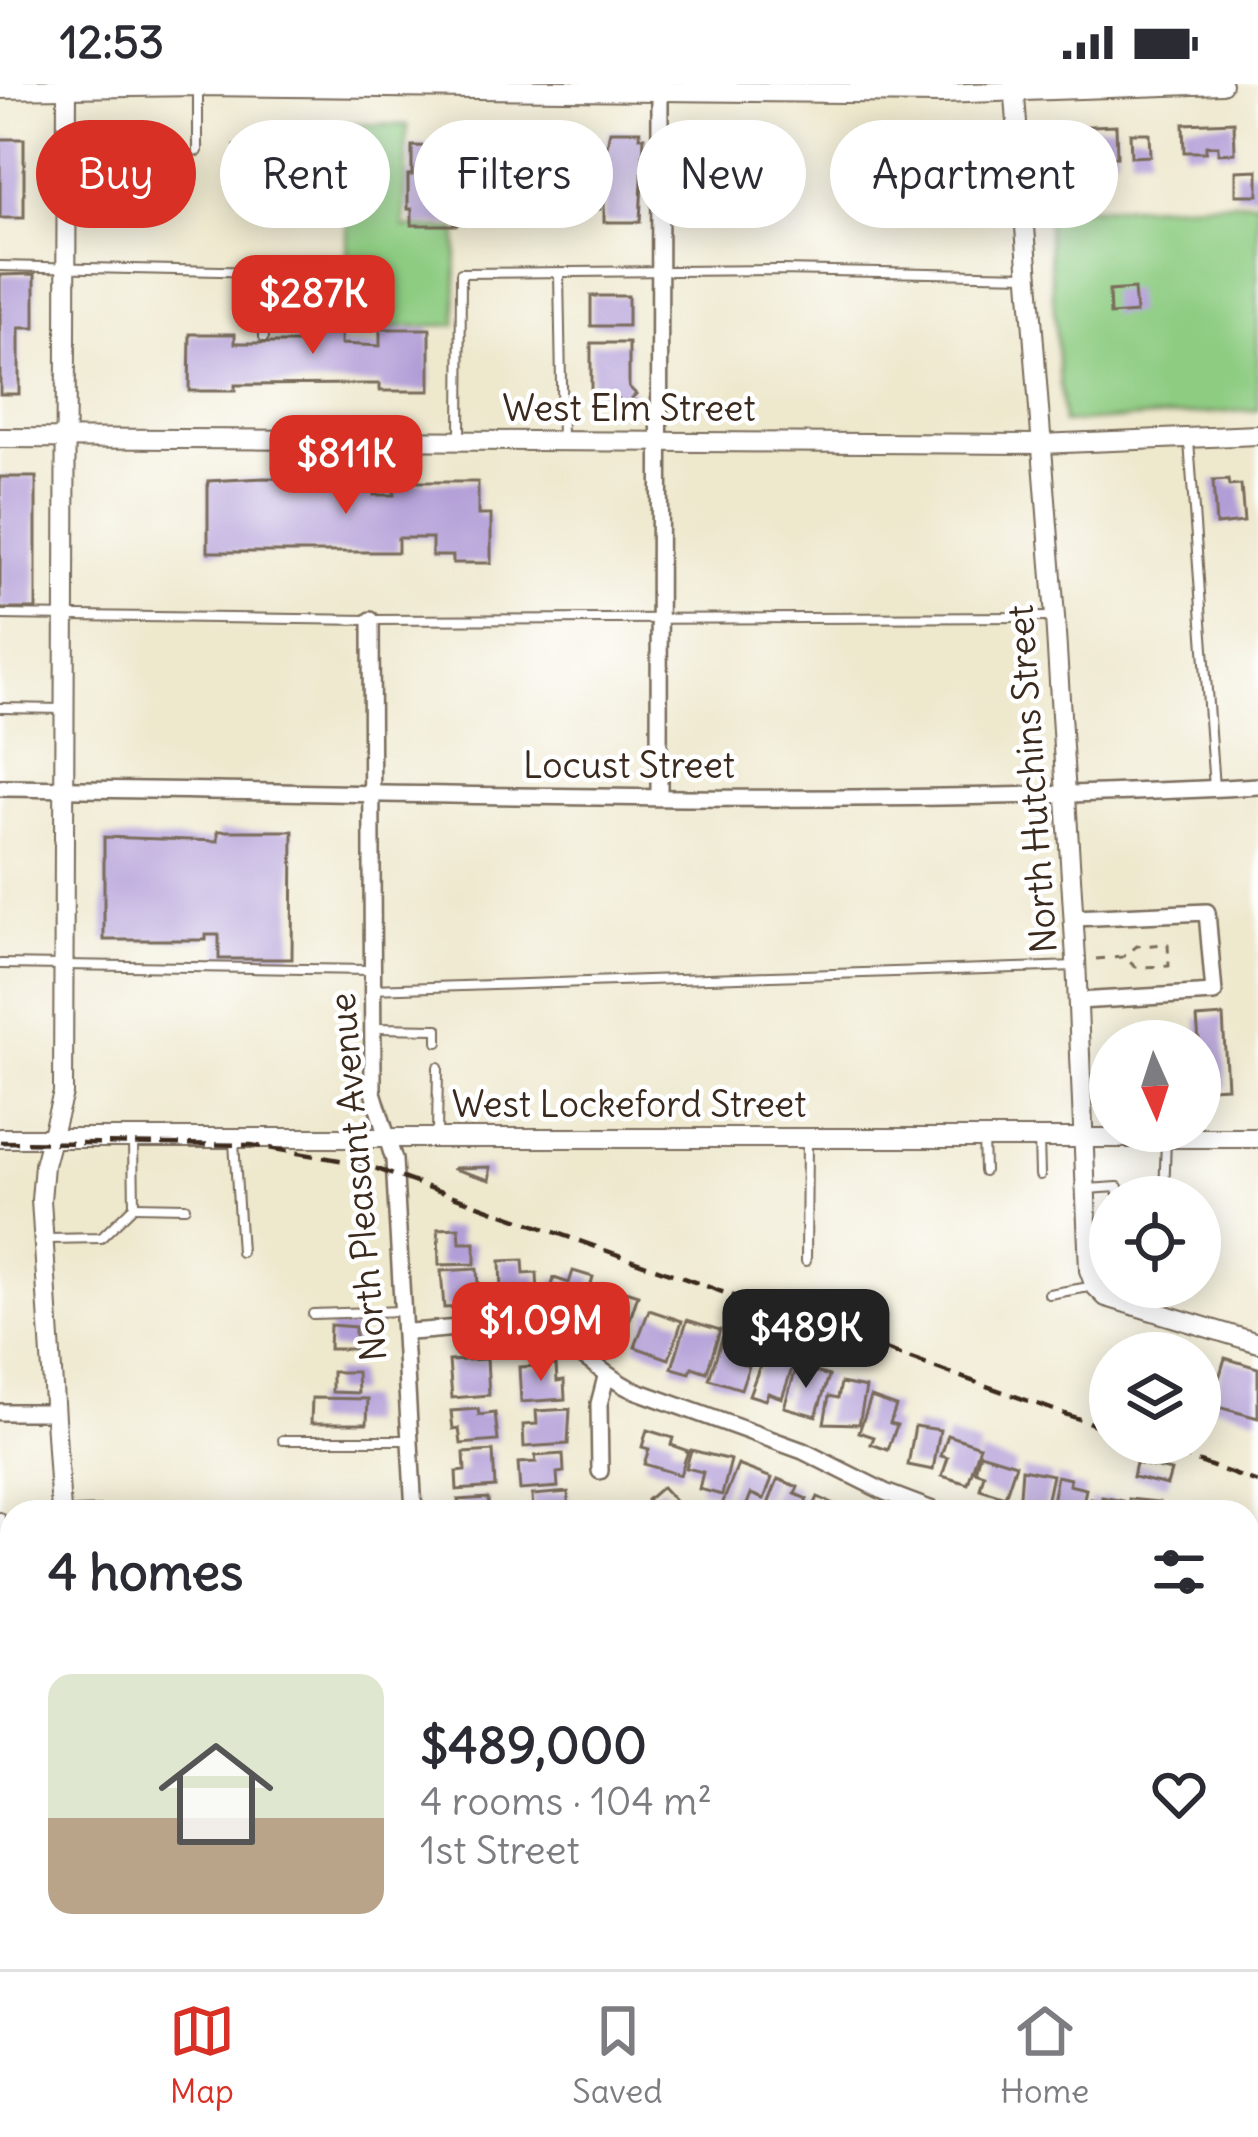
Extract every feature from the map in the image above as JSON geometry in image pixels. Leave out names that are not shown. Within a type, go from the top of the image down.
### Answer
[{"type":"street","points":[[11,88],[1015,89],[1222,84]]},
{"type":"street","points":[[60,1500],[41,1190],[63,1093],[67,87]]},
{"type":"street","points":[[658,796],[660,87]]},
{"type":"street","name":"North Hutchins Street","points":[[1015,89],[1055,616],[1089,1254]]},
{"type":"street","name":"West Elm Street","points":[[0,438],[1040,444],[1258,435]]},
{"type":"street","name":"North Pleasant Avenue","points":[[370,620],[373,1093],[394,1160],[413,1500]]},
{"type":"street","name":"Locust Street","points":[[0,788],[1066,796],[1258,786]]},
{"type":"street","points":[[1074,918],[1207,912],[1214,994],[1078,1000]]},
{"type":"street","name":"West Lockeford Street","points":[[0,1138],[1089,1137]]},
{"type":"street","name":"West Lockeford Street","points":[[1221,1138],[1258,1138]]},
{"type":"street","points":[[1143,1308],[1258,1343]]},
{"type":"street","points":[[406,1332],[515,1327],[560,1341],[606,1377],[803,1451],[905,1500]]},
{"type":"street","points":[[600,1471],[599,1404],[606,1377]]},
{"type":"street","points":[[0,1412],[54,1412]]},
{"type":"lane","points":[[198,86],[198,151]]},
{"type":"lane","points":[[0,266],[263,272],[264,337]]},
{"type":"lane","points":[[460,440],[460,273],[661,269],[1029,274]]},
{"type":"lane","points":[[559,274],[562,440]]},
{"type":"lane","points":[[1189,440],[1214,788]]},
{"type":"lane","points":[[0,615],[370,620],[1055,616]]},
{"type":"lane","points":[[0,708],[64,709]]},
{"type":"lane","points":[[370,988],[1076,963]]},
{"type":"lane","points":[[0,964],[369,970]]},
{"type":"lane","points":[[371,1028],[438,1030],[438,1042]]},
{"type":"lane","points":[[437,1138],[438,1067]]},
{"type":"lane","points":[[806,1261],[807,1137]]},
{"type":"lane","points":[[983,1137],[985,1171]]},
{"type":"lane","points":[[1039,1137],[1040,1175]]},
{"type":"lane","points":[[133,1139],[134,1206]]},
{"type":"lane","points":[[234,1140],[242,1252]]},
{"type":"lane","points":[[1085,1189],[1089,1189]]},
{"type":"lane","points":[[43,1239],[101,1238],[134,1206],[185,1207]]},
{"type":"lane","points":[[1049,1294],[1089,1287]]},
{"type":"lane","points":[[1156,1312],[1157,1308]]},
{"type":"lane","points":[[313,1314],[404,1311]]},
{"type":"lane","points":[[283,1440],[409,1440]]},
{"type":"path","points":[[1076,963],[1123,957],[1137,946],[1168,944],[1169,966],[1136,967],[1123,957]]},
{"type":"green space","points":[[390,125],[407,125],[404,227],[457,230],[456,325],[382,327],[348,316],[347,228],[390,228]]},
{"type":"green space","points":[[1258,201],[1258,410],[1063,423],[1047,228],[1118,228],[1118,207]]},
{"type":"building","points":[[1234,122],[1235,153],[1218,154],[1218,146],[1206,146],[1206,152],[1184,152],[1183,124]]},
{"type":"building","points":[[613,131],[637,131],[637,222],[613,222]]},
{"type":"building","points":[[1130,133],[1149,133],[1150,156],[1131,157]]},
{"type":"building","points":[[0,139],[24,139],[24,218],[0,218]]},
{"type":"building","points":[[414,146],[414,225],[412,209],[408,209],[408,175],[412,175]]},
{"type":"building","points":[[1258,170],[1258,195],[1236,195],[1236,171]]},
{"type":"building","points":[[35,274],[35,328],[19,328],[19,394],[0,394],[0,275]]},
{"type":"building","points":[[1134,289],[1136,313],[1110,315],[1109,291]]},
{"type":"building","points":[[591,296],[628,296],[628,326],[591,326]]},
{"type":"building","points":[[299,299],[342,299],[341,344],[380,346],[380,329],[430,329],[430,391],[380,391],[380,384],[365,384],[235,385],[235,391],[189,391],[190,334],[235,334],[235,343],[299,343]]},
{"type":"building","points":[[591,343],[629,343],[629,387],[636,394],[625,405],[618,398],[591,398]]},
{"type":"building","points":[[0,477],[36,477],[36,609],[0,609]]},
{"type":"building","points":[[1228,480],[1229,486],[1241,485],[1244,522],[1216,525],[1213,481]]},
{"type":"building","points":[[208,481],[374,481],[374,495],[394,495],[394,482],[478,482],[478,515],[491,515],[491,563],[453,563],[453,556],[432,556],[432,538],[398,538],[398,552],[208,552]]},
{"type":"building","points":[[218,831],[293,831],[292,959],[219,959],[219,935],[206,935],[206,940],[104,940],[104,837],[218,841]]},
{"type":"building","points":[[1223,1016],[1227,1087],[1221,1087],[1221,1020],[1197,1018]]},
{"type":"building","points":[[490,1167],[490,1180],[454,1169],[455,1168]]},
{"type":"building","points":[[459,1228],[460,1243],[475,1243],[475,1264],[439,1265],[438,1229]]},
{"type":"building","points":[[523,1260],[524,1274],[537,1273],[538,1296],[501,1293],[500,1261]]},
{"type":"building","points":[[477,1269],[479,1306],[444,1308],[441,1271]]},
{"type":"building","points":[[573,1271],[593,1277],[583,1310],[548,1300],[554,1278],[569,1283]]},
{"type":"building","points":[[603,1284],[638,1295],[626,1331],[609,1326],[612,1318],[594,1312]]},
{"type":"building","points":[[649,1310],[682,1321],[669,1359],[635,1347]]},
{"type":"building","points":[[687,1320],[720,1330],[707,1372],[672,1368]]},
{"type":"building","points":[[330,1325],[355,1327],[355,1349],[329,1349]]},
{"type":"building","points":[[722,1338],[748,1346],[743,1364],[749,1366],[741,1389],[709,1379]]},
{"type":"building","points":[[765,1352],[794,1363],[782,1398],[768,1393],[765,1400],[749,1395]]},
{"type":"building","points":[[1225,1358],[1258,1368],[1258,1418],[1221,1408]]},
{"type":"building","points":[[487,1359],[489,1395],[452,1398],[449,1361]]},
{"type":"building","points":[[556,1365],[557,1381],[564,1380],[565,1399],[521,1402],[519,1367]]},
{"type":"building","points":[[797,1366],[829,1376],[816,1416],[784,1407]]},
{"type":"building","points":[[332,1372],[357,1372],[358,1393],[332,1392]]},
{"type":"building","points":[[841,1383],[866,1388],[859,1424],[824,1423],[829,1396],[838,1398]]},
{"type":"building","points":[[871,1397],[896,1406],[890,1423],[897,1425],[888,1450],[871,1444],[874,1437],[859,1432]]},
{"type":"building","points":[[312,1398],[368,1399],[367,1423],[311,1423]]},
{"type":"building","points":[[478,1409],[479,1415],[495,1413],[498,1441],[461,1444],[451,1411]]},
{"type":"building","points":[[570,1409],[568,1444],[524,1447],[523,1425],[537,1424],[536,1411]]},
{"type":"building","points":[[915,1426],[940,1430],[933,1470],[908,1465]]},
{"type":"building","points":[[647,1430],[673,1438],[671,1445],[688,1451],[680,1475],[644,1464],[649,1449],[642,1447]]},
{"type":"building","points":[[948,1435],[980,1446],[968,1484],[942,1476],[948,1458],[941,1456]]},
{"type":"building","points":[[691,1450],[731,1460],[722,1495],[699,1489],[703,1472],[686,1468]]},
{"type":"building","points":[[493,1451],[495,1487],[457,1490],[456,1472],[465,1471],[464,1453]]},
{"type":"building","points":[[980,1453],[1016,1464],[1005,1497],[980,1489],[984,1474],[975,1471]]},
{"type":"building","points":[[563,1454],[564,1472],[557,1473],[558,1487],[520,1490],[518,1463]]},
{"type":"building","points":[[1136,1464],[1171,1471],[1167,1485],[1133,1477]]},
{"type":"building","points":[[738,1465],[772,1478],[764,1499],[751,1494],[749,1500],[724,1500]]},
{"type":"building","points":[[1022,1469],[1052,1475],[1047,1500],[1020,1500]]},
{"type":"building","points":[[1057,1476],[1086,1489],[1084,1500],[1052,1500]]},
{"type":"building","points":[[778,1479],[798,1487],[795,1494],[807,1499],[807,1500],[770,1500]]},
{"type":"building","points":[[662,1487],[674,1500],[647,1500]]},
{"type":"building","points":[[568,1492],[568,1500],[532,1500],[532,1495]]},
{"type":"railway","points":[[0,1142],[251,1145],[363,1164],[1089,1423]]},
{"type":"railway","points":[[1205,1464],[1258,1483]]}]
